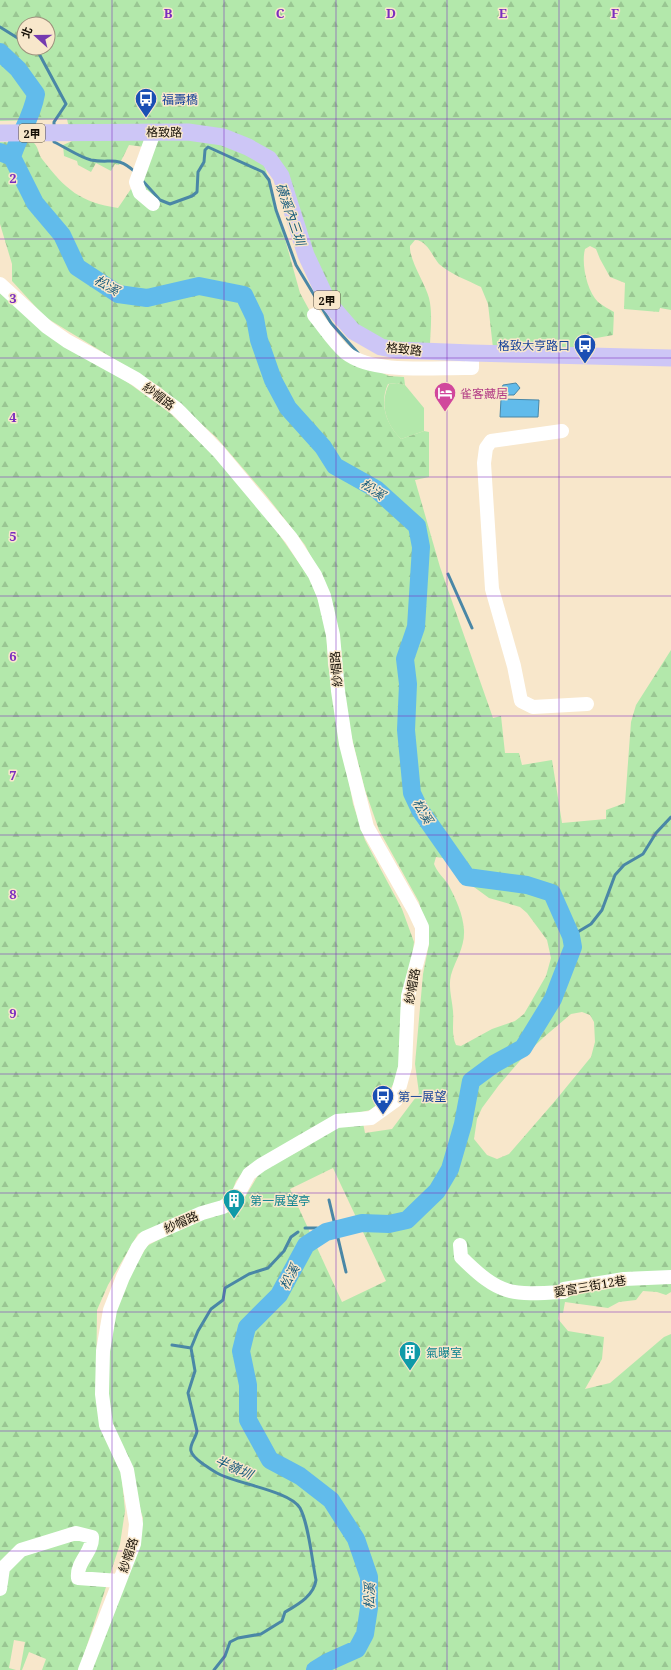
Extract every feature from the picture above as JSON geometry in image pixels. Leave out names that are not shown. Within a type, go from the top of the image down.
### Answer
[{"type":"main road","name":"格致路","points":[[0,133],[188,132],[223,137],[248,146],[269,159],[281,176],[306,255],[328,302],[340,318],[353,331],[381,347],[435,359],[472,353],[671,358]]},
{"type":"street","points":[[153,204],[140,192],[136,182],[154,132]]},
{"type":"street","name":"紗帽路","points":[[0,284],[47,327],[67,341],[136,379],[177,410],[219,452],[291,538],[315,575],[324,596],[333,635],[338,691],[346,744],[367,827],[422,927],[422,943],[408,996],[405,1067],[396,1100],[371,1118],[337,1121],[261,1164],[249,1174],[236,1198],[223,1207],[202,1213],[145,1238],[138,1247],[123,1277],[110,1310],[103,1351],[102,1394],[106,1425],[127,1470],[136,1524],[134,1544],[85,1670]]},
{"type":"street","points":[[314,315],[345,352],[365,363],[390,368],[435,359]]},
{"type":"street","points":[[562,431],[491,441],[486,448],[484,463],[492,589],[514,666],[521,700],[532,707],[587,704]]},
{"type":"street","name":"愛富三街12巷","points":[[460,1244],[461,1257],[475,1271],[494,1285],[514,1293],[530,1294],[564,1292],[564,1289],[624,1279],[671,1277]]},
{"type":"street","points":[[0,1589],[3,1568],[21,1550],[76,1533],[92,1537],[93,1543],[77,1571],[78,1578],[119,1581]]},
{"type":"green space","points":[[0,0],[671,0],[671,310],[660,308],[659,312],[624,309],[625,283],[610,277],[596,249],[590,246],[585,249],[584,255],[584,269],[586,277],[591,291],[598,302],[614,312],[613,335],[591,339],[579,350],[493,348],[488,304],[481,287],[443,268],[426,245],[415,240],[410,246],[410,252],[429,298],[431,317],[430,348],[397,348],[372,338],[351,321],[334,299],[320,274],[309,247],[285,168],[188,125],[130,124],[69,128],[67,119],[0,121]]},
{"type":"green space","points":[[79,138],[205,138],[263,160],[300,293],[319,328],[380,372],[389,376],[404,377],[405,385],[397,383],[388,384],[384,399],[384,406],[388,420],[391,427],[401,439],[424,431],[429,432],[429,477],[415,480],[440,567],[493,718],[501,716],[505,753],[519,753],[522,765],[552,760],[562,823],[606,819],[606,810],[625,803],[631,722],[636,705],[671,650],[671,1292],[666,1295],[657,1292],[643,1291],[636,1300],[619,1302],[608,1308],[565,1302],[563,1313],[559,1313],[558,1319],[568,1331],[604,1337],[602,1359],[585,1389],[610,1383],[664,1337],[671,1334],[671,1670],[91,1670],[139,1548],[143,1518],[111,1425],[105,1381],[118,1299],[123,1287],[147,1246],[187,1224],[239,1207],[260,1172],[306,1147],[319,1136],[339,1124],[363,1123],[365,1133],[392,1129],[419,1093],[415,1064],[423,974],[429,944],[419,902],[379,830],[365,790],[344,707],[319,573],[305,545],[265,494],[216,437],[160,387],[45,317],[12,281],[12,264],[0,224],[0,142],[34,143],[41,157],[67,187],[93,202],[118,208],[133,186],[145,147],[129,145],[119,165],[115,164],[111,171],[96,163],[91,172],[78,165],[77,161],[64,156],[63,145]],"holes":[[[436,857],[443,858],[448,861],[463,879],[489,898],[520,907],[527,913],[547,940],[551,958],[546,976],[524,1014],[515,1021],[492,1029],[461,1046],[456,1045],[454,1037],[450,984],[451,975],[463,942],[464,930],[461,912],[454,895],[434,864]],[[582,1012],[590,1015],[594,1022],[595,1042],[591,1057],[509,1154],[497,1159],[487,1155],[474,1139],[477,1119],[482,1108],[499,1085],[525,1055],[571,1014]],[[333,1168],[386,1281],[342,1302],[290,1189]]]},
{"type":"green space","points":[[0,290],[170,413],[214,456],[254,499],[311,580],[326,623],[328,665],[353,804],[365,840],[402,909],[414,942],[398,1075],[382,1101],[370,1110],[336,1118],[247,1167],[236,1181],[230,1197],[138,1234],[108,1285],[97,1310],[96,1387],[121,1470],[125,1511],[120,1544],[79,1670],[42,1670],[46,1659],[29,1652],[22,1670],[20,1670],[25,1642],[14,1640],[9,1668],[16,1670],[0,1670]]},
{"type":"green space","points":[[397,383],[405,385],[424,408],[424,431],[401,439],[391,427],[384,406],[386,391],[389,384]]},
{"type":"water","points":[[516,383],[520,388],[514,395],[507,395],[500,392],[503,385]]},
{"type":"water","points":[[501,399],[539,400],[538,417],[500,417]]},
{"type":"waterway","name":"磺溪內三圳","points":[[0,27],[16,37]]},
{"type":"waterway","points":[[0,52],[18,69],[36,94],[32,111],[12,157]]},
{"type":"waterway","name":"磺溪內三圳","points":[[40,56],[66,104],[54,122],[54,127]]},
{"type":"waterway","name":"磺溪內三圳","points":[[54,139],[54,142],[86,159],[118,162],[129,167],[135,172]]},
{"type":"waterway","name":"磺溪內三圳","points":[[141,179],[160,200],[170,204],[192,196],[197,192],[198,172],[204,162],[205,150],[208,147],[263,172],[269,180],[276,210],[296,265],[331,323],[358,353]]},
{"type":"waterway","name":"松溪","points":[[0,152],[12,157],[35,203],[62,235],[77,267],[118,294],[147,298],[199,286],[244,295],[255,318],[259,340],[273,380],[288,408],[323,447],[335,466],[376,489],[417,526],[421,547],[416,627],[405,659],[408,684],[406,730],[412,793],[420,810],[467,877],[527,885],[552,893],[571,936],[573,947],[553,999],[523,1048],[494,1064],[471,1081],[463,1124],[450,1169],[437,1191],[407,1220],[389,1224],[362,1223],[326,1232],[306,1245],[279,1295],[247,1327],[241,1351],[248,1385],[248,1420],[270,1460],[300,1476],[331,1500],[356,1539],[369,1577],[369,1608],[365,1634],[357,1649],[328,1662],[315,1670]]},
{"type":"waterway","points":[[448,574],[472,628]]},
{"type":"waterway","name":"松溪","points":[[571,936],[591,924],[602,910],[615,875],[624,865],[643,854],[656,833],[671,817]]},
{"type":"waterway","points":[[329,1200],[346,1272]]},
{"type":"waterway","name":"半嶺圳","points":[[305,1228],[317,1228],[326,1232]]},
{"type":"waterway","name":"半嶺圳","points":[[214,1670],[225,1656],[230,1642],[238,1638],[261,1634],[282,1621],[285,1612],[300,1603],[315,1586],[316,1580],[310,1543],[306,1524],[300,1508],[294,1502],[275,1492],[219,1474],[194,1457],[191,1446],[197,1431],[188,1393],[195,1371],[191,1348],[198,1331],[211,1309],[223,1300],[225,1288],[249,1274],[268,1268],[284,1251],[291,1237],[298,1232]]},
{"type":"waterway","points":[[172,1345],[191,1348]]},
{"type":"place","name":"福壽橋","points":[[146,118]]},
{"type":"place","name":"格致大亨路口","points":[[585,364]]},
{"type":"place","name":"雀客藏居","points":[[445,412]]},
{"type":"place","name":"第一展望","points":[[383,1116]]},
{"type":"place","name":"第一展望亭","points":[[234,1220]]},
{"type":"place","name":"氣曝室","points":[[410,1372]]}]
